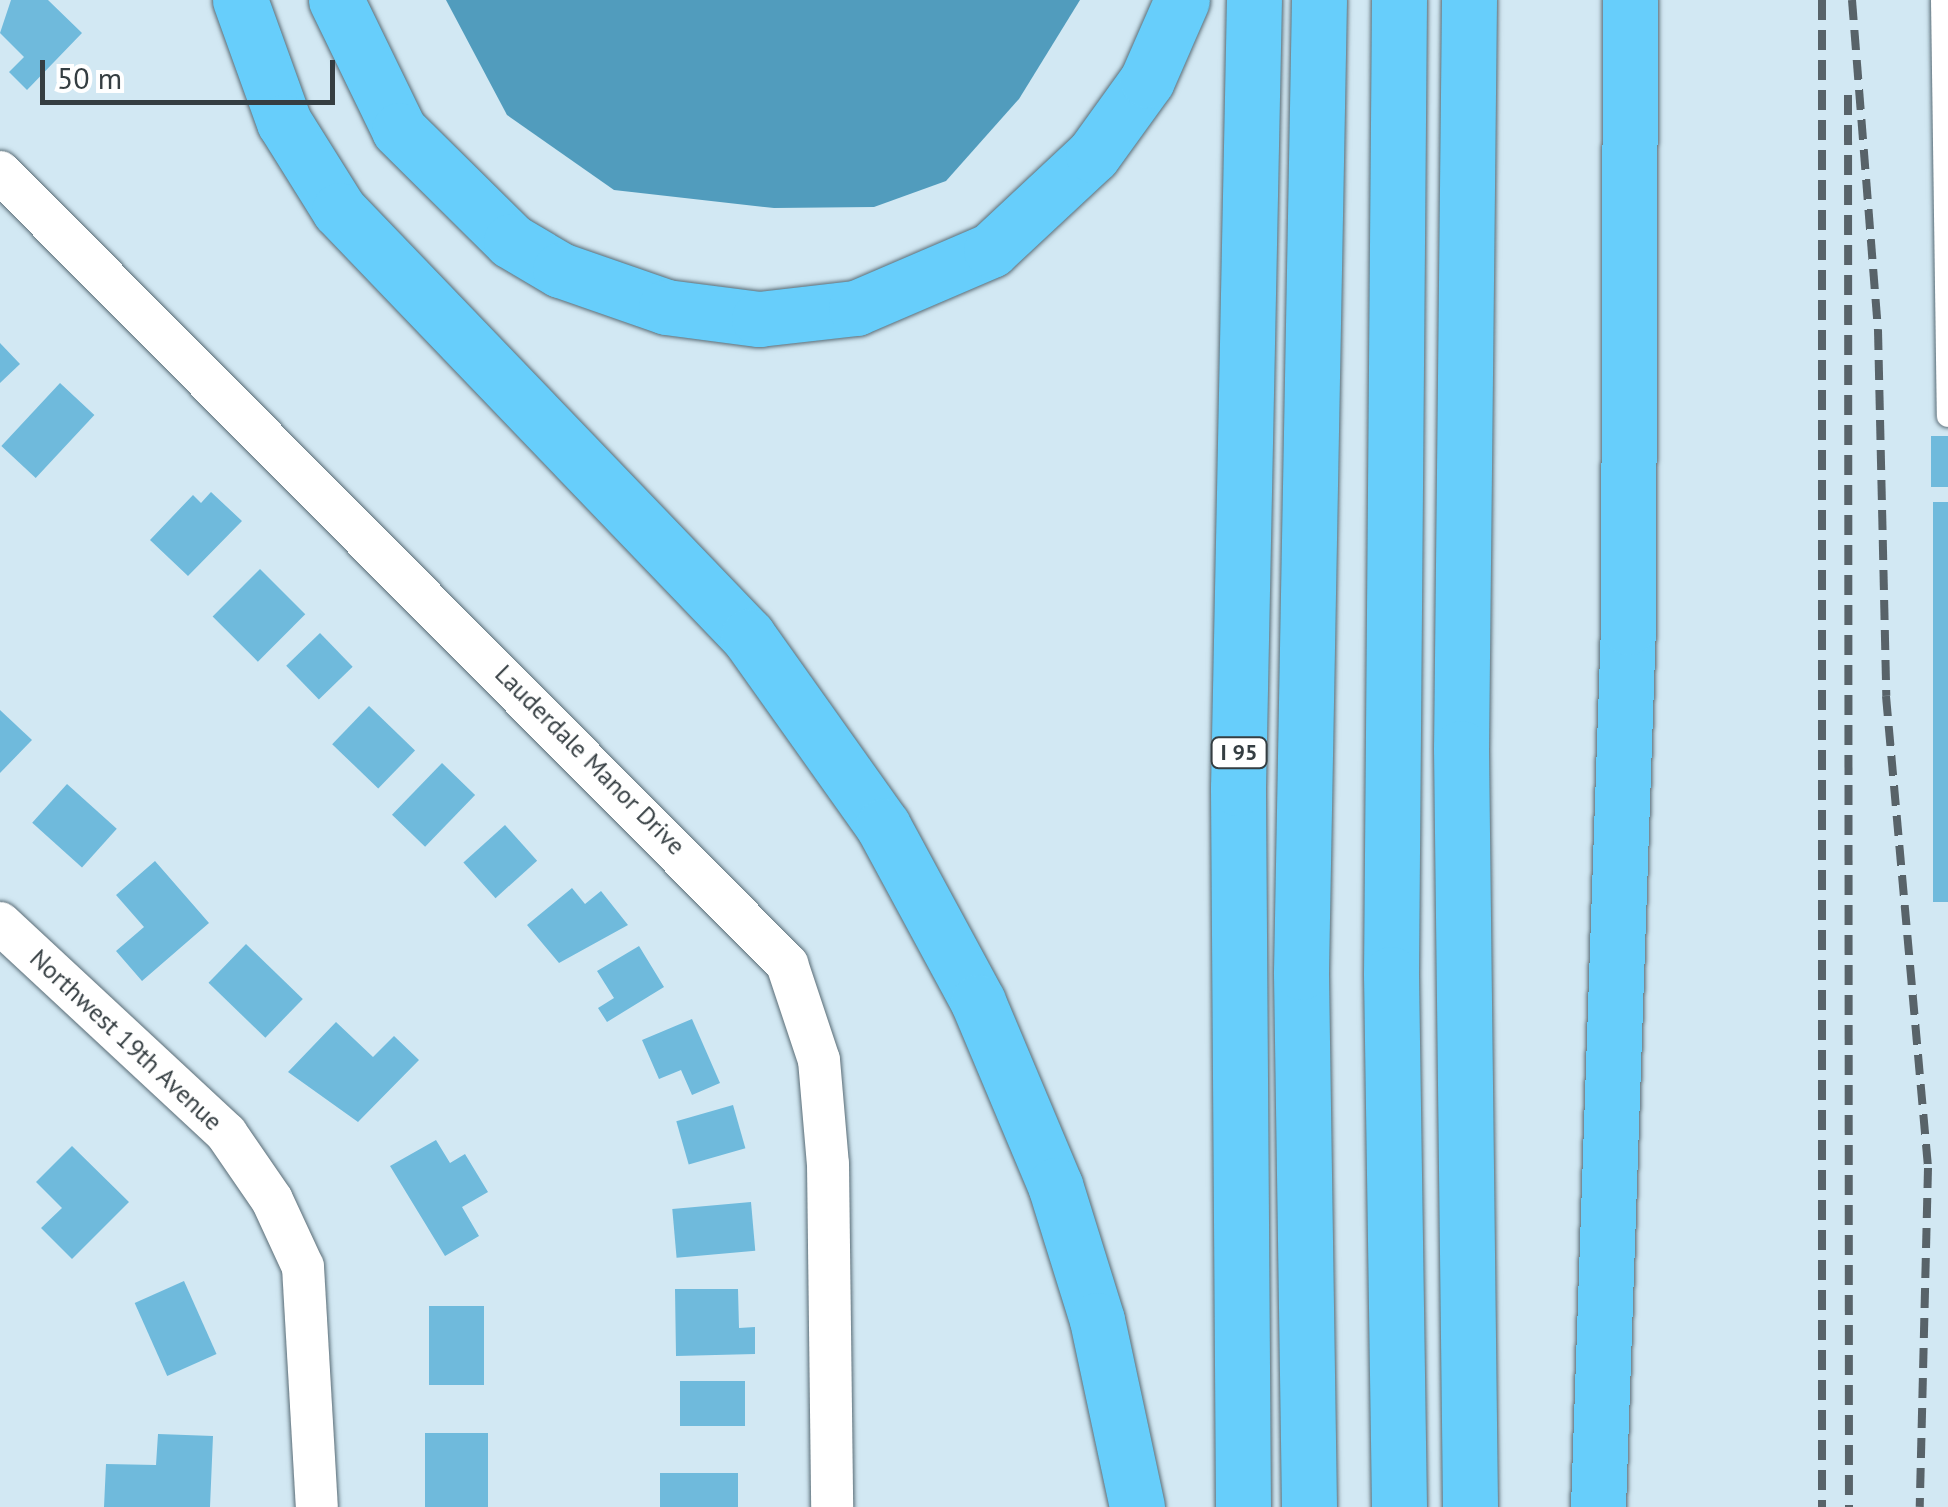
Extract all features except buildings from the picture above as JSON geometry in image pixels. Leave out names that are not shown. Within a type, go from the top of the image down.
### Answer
[{"type":"highway","points":[[240,0],[284,122],[340,210],[736,622],[883,826],[978,1002],[1050,1170],[1097,1320],[1137,1507]]},
{"type":"highway","points":[[336,0],[399,130],[512,240],[560,270],[666,307],[759,319],[856,308],[991,250],[1061,192],[1122,118],[1182,0]]},
{"type":"highway","name":"I 95","points":[[1242,1507],[1238,788],[1254,0]]},
{"type":"highway","points":[[1310,1507],[1302,954],[1320,0]]},
{"type":"highway","points":[[1400,0],[1391,994],[1400,1507]]},
{"type":"highway","points":[[1469,0],[1461,748],[1470,1507]]},
{"type":"highway","points":[[1598,1507],[1628,627],[1630,0]]},
{"type":"street","name":"Lauderdale Manor Drive","points":[[0,172],[787,964],[819,1060],[827,1146],[832,1507]]},
{"type":"street","name":"Northwest 19th Avenue","points":[[0,923],[226,1133],[272,1200],[303,1267],[317,1507]]},
{"type":"lane","points":[[1942,0],[1948,416]]},
{"type":"water","points":[[446,0],[1080,0],[1019,99],[946,181],[874,207],[774,208],[614,190],[507,115]]},
{"type":"railway","points":[[1822,0],[1822,1507]]},
{"type":"railway","points":[[1852,0],[1878,330],[1886,696],[1928,1168],[1920,1507]]},
{"type":"railway","points":[[1848,95],[1849,1507]]}]
